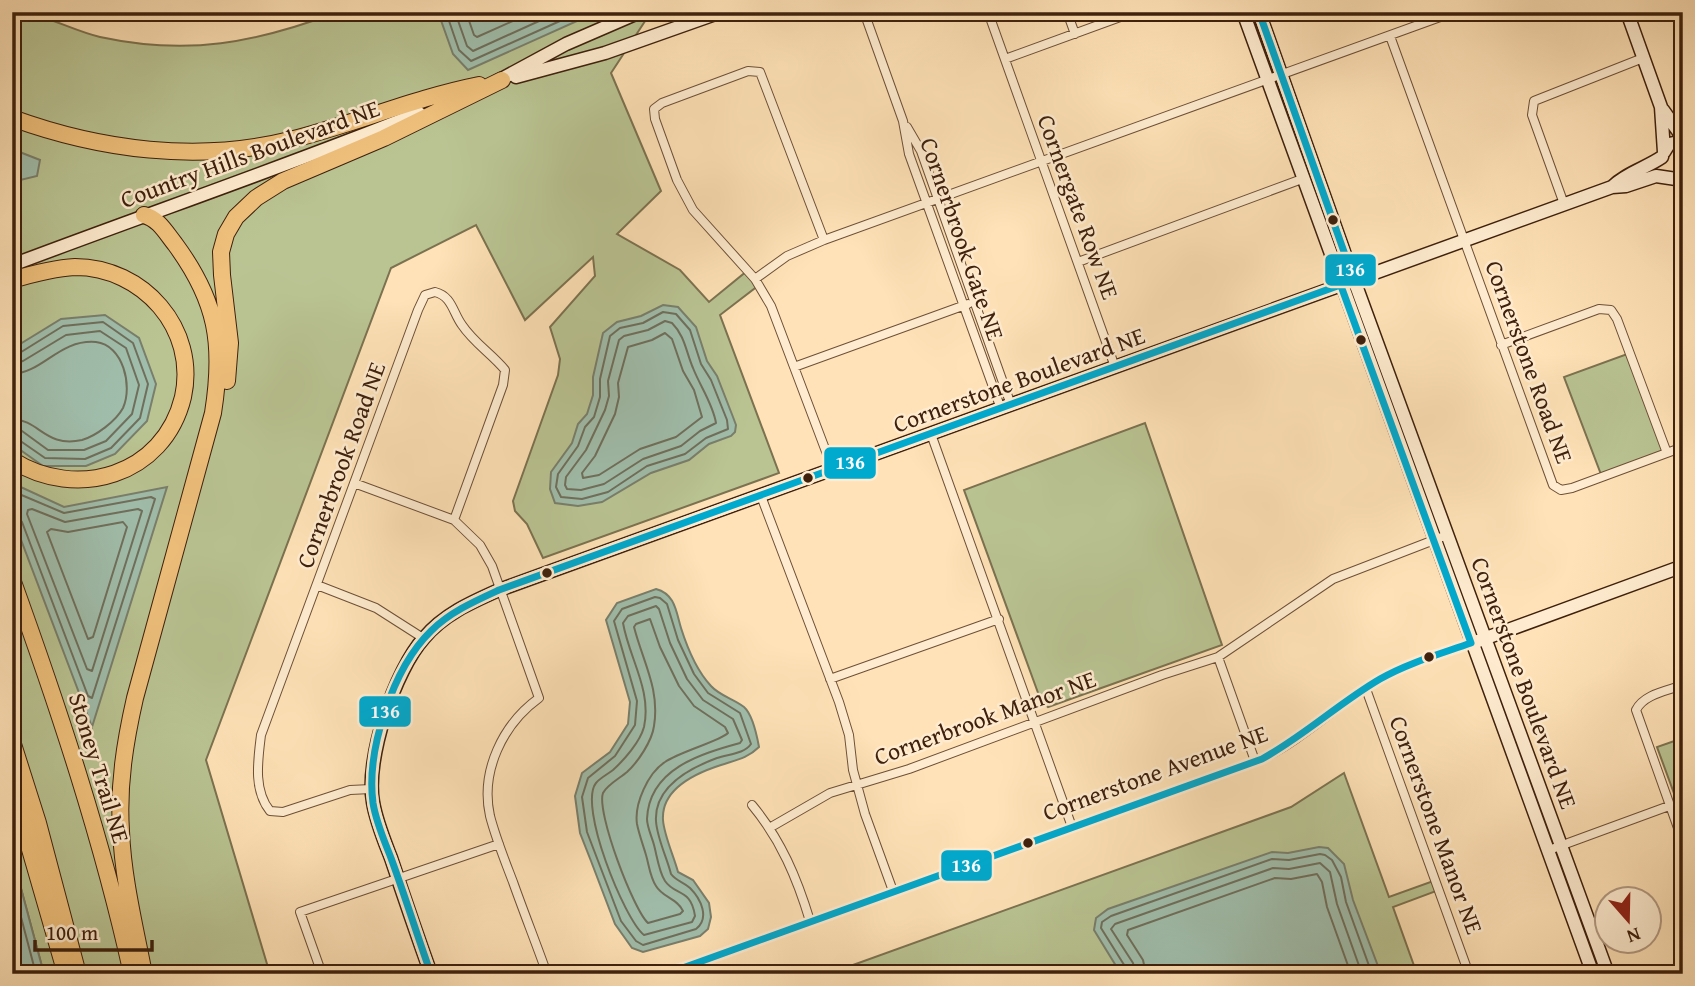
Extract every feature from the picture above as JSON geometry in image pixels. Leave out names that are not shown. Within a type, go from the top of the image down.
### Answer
[{"type":"highway","points":[[12,118],[92,142],[140,149],[241,149],[287,141],[376,115],[419,99],[502,80]]},
{"type":"highway","points":[[189,500],[217,426],[226,391],[230,342],[221,263],[223,242],[236,216],[256,198],[283,181],[384,138],[502,80]]},
{"type":"highway","points":[[144,215],[150,216],[161,225],[190,264],[202,287],[217,337],[219,371],[213,413],[125,740],[121,783],[122,844],[144,974]]},
{"type":"highway","points":[[12,280],[76,267],[114,274],[129,281],[154,299],[169,317],[179,338],[185,377],[183,397],[165,435],[133,465],[113,475],[92,481],[70,481],[27,470],[12,460]]},
{"type":"highway","name":"Stoney Trail NE","points":[[12,579],[99,837],[132,974]]},
{"type":"highway","points":[[12,741],[38,823],[78,974]]},
{"type":"highway","points":[[12,787],[66,974]]},
{"type":"street","name":"Country Hills Boulevard NE","points":[[502,80],[566,44],[640,12]]},
{"type":"street","points":[[695,22],[710,12]]},
{"type":"street","name":"Country Hills Boulevard NE","points":[[12,265],[304,158],[502,80],[605,53],[721,12]]},
{"type":"street","name":"Cornerbrook Gate NE","points":[[863,12],[903,121],[909,154],[975,301],[1006,407]]},
{"type":"street","name":"Cornergate Row NE","points":[[988,12],[1115,367]]},
{"type":"street","points":[[1067,12],[1075,34]]},
{"type":"street","points":[[1005,60],[1134,12]]},
{"type":"street","name":"Cornerstone Boulevard NE","points":[[1243,12],[1471,643],[1608,974]]},
{"type":"street","name":"Cornerstone Boulevard NE","points":[[1259,12],[1485,638],[1555,848],[1593,974]]},
{"type":"street","points":[[755,279],[787,256],[824,240],[1454,12]]},
{"type":"street","points":[[1627,12],[1661,107],[1665,138],[1664,168],[1678,181]]},
{"type":"street","name":"Cornerstone Road NE","points":[[1390,36],[1550,480],[1561,491],[1683,447]]},
{"type":"street","points":[[1564,204],[1532,115],[1534,101],[1643,58]]},
{"type":"street","points":[[824,240],[760,72],[748,71],[654,109],[655,120],[687,200],[710,231],[755,279],[771,306],[833,470]]},
{"type":"street","points":[[1612,187],[1622,178],[1648,167],[1663,155],[1669,144],[1683,139],[1661,107]]},
{"type":"street","points":[[1340,285],[1612,187],[1626,186],[1656,176],[1678,181]]},
{"type":"street","points":[[1078,262],[1302,179]]},
{"type":"street","name":"Cornerbrook Gate NE","points":[[932,202],[963,305],[1006,407]]},
{"type":"street","name":"Cornerstone Boulevard NE","points":[[431,974],[379,822],[372,789],[374,761],[389,704],[402,672],[423,638],[462,606],[499,590],[1340,285]]},
{"type":"street","name":"Cornerbrook Road NE","points":[[372,789],[342,792],[283,812],[270,811],[263,800],[257,766],[261,735],[354,483],[425,295],[435,292],[447,299],[471,337],[498,360],[505,370],[503,385],[454,520]]},
{"type":"street","points":[[794,367],[975,301]]},
{"type":"street","points":[[1501,345],[1599,309],[1612,310],[1667,453]]},
{"type":"street","points":[[931,434],[1072,827]]},
{"type":"street","points":[[354,483],[454,520],[480,545],[492,566],[539,698],[504,734],[490,775],[490,814],[547,974]]},
{"type":"street","points":[[761,496],[845,720],[853,770],[865,814],[893,891]]},
{"type":"street","name":"Cornerbrook Manor NE","points":[[771,827],[830,793],[909,769],[1162,675],[1218,657],[1333,579],[1447,535]]},
{"type":"street","name":"Cornerstone Avenue NE","points":[[665,974],[1255,761],[1295,740],[1366,689],[1414,663],[1683,566]]},
{"type":"street","points":[[317,585],[376,608],[423,638]]},
{"type":"street","points":[[830,679],[999,620]]},
{"type":"street","points":[[1218,657],[1255,761]]},
{"type":"street","points":[[1683,685],[1648,698],[1640,703],[1636,710],[1683,842]]},
{"type":"street","name":"Cornerstone Manor NE","points":[[1366,689],[1469,974]]},
{"type":"street","points":[[752,805],[771,827],[797,881],[810,921]]},
{"type":"street","points":[[1555,848],[1669,806]]},
{"type":"street","points":[[322,974],[300,912],[499,844]]},
{"type":"green space","points":[[12,12],[45,18],[100,37],[132,43],[192,46],[249,39],[338,12],[651,12],[611,73],[661,191],[617,234],[680,270],[709,302],[747,271],[759,285],[720,315],[779,473],[543,558],[527,524],[515,511],[513,501],[558,375],[560,359],[550,327],[595,276],[593,257],[525,320],[476,225],[391,268],[206,760],[270,974],[44,974],[12,855]]},
{"type":"green space","points":[[1630,353],[1667,453],[1602,477],[1564,377]]},
{"type":"green space","points":[[1145,423],[1222,645],[1048,707],[1041,701],[964,490]]},
{"type":"green space","points":[[1683,738],[1683,818],[1657,747]]},
{"type":"green space","points":[[1344,773],[1389,897],[1436,880],[1439,890],[1393,907],[1417,974],[828,974],[1291,807]]},
{"type":"water","points":[[438,12],[597,12],[468,70],[453,54]]},
{"type":"water","points":[[12,149],[40,160],[37,176],[12,182]]},
{"type":"water","points":[[663,305],[678,307],[696,327],[707,361],[717,376],[736,425],[735,432],[709,444],[689,460],[651,473],[602,502],[578,506],[555,503],[550,489],[551,472],[572,443],[578,424],[587,414],[593,395],[593,377],[603,333],[617,322],[641,316]]},
{"type":"water","points":[[105,315],[139,338],[156,384],[147,421],[115,454],[86,466],[43,466],[12,444],[12,349],[61,319]]},
{"type":"water","points":[[12,483],[64,507],[167,487],[92,727],[12,516]]},
{"type":"water","points":[[656,589],[667,595],[674,604],[689,651],[706,680],[723,695],[744,707],[750,715],[759,747],[746,756],[691,778],[668,799],[663,820],[678,872],[693,880],[709,903],[711,917],[708,929],[700,936],[643,952],[632,948],[615,924],[580,833],[575,796],[582,773],[610,752],[628,724],[630,702],[606,620],[617,603]]},
{"type":"water","points":[[1319,847],[1328,848],[1344,864],[1353,900],[1381,974],[1121,974],[1094,930],[1096,918],[1108,909],[1272,852],[1288,853]]},
{"type":"water","points":[[12,855],[44,974],[12,974]]},
{"type":"transit line","name":"136","points":[[431,974],[378,824],[372,782],[378,735],[394,688],[417,647],[446,618],[499,590],[1354,280],[1259,12]]},
{"type":"transit line","name":"136","points":[[666,974],[1262,759],[1380,679],[1413,663],[1471,643],[1333,264]]}]
